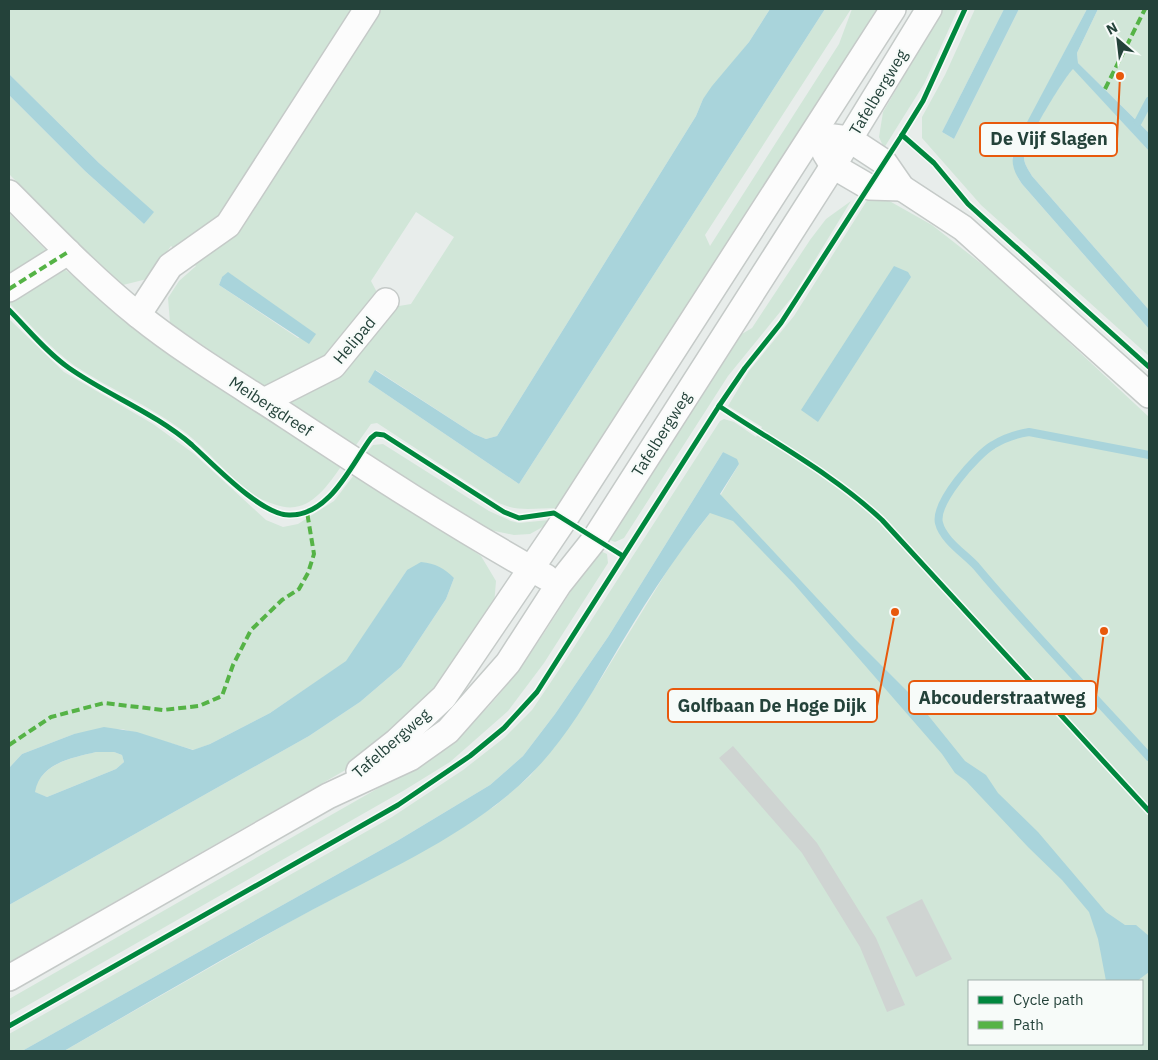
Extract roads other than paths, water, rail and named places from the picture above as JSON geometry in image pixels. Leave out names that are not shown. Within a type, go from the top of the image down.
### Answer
[{"type":"street","points":[[138,315],[170,266],[228,224],[367,9]]},
{"type":"street","name":"Tafelbergweg","points":[[328,796],[397,741],[444,697],[532,569],[893,9]]},
{"type":"street","name":"Tafelbergweg","points":[[9,978],[328,796],[410,758],[448,731],[508,663],[559,584],[594,540],[833,166],[929,9]]},
{"type":"street","points":[[812,134],[849,140],[884,162],[902,188],[962,228],[1149,395]]},
{"type":"street","points":[[812,134],[833,166],[869,187],[902,188]]},
{"type":"street","name":"Meibergdreef","points":[[9,193],[68,252],[138,315],[191,353],[354,461],[559,584]]},
{"type":"street","points":[[9,289],[68,252]]},
{"type":"street","name":"Helipad","points":[[264,401],[333,366],[386,302]]},
{"type":"water","points":[[770,9],[825,9],[519,484],[368,382],[375,370],[474,434],[486,439],[497,436],[696,116],[703,99],[749,42]]},
{"type":"water","points":[[1004,9],[1019,9],[954,139],[942,132]]},
{"type":"water","points":[[1087,9],[1098,9],[1077,53],[1078,63],[1149,133],[1149,151],[1073,69],[1061,85],[1038,124],[1026,147],[1024,160],[1032,176],[1149,310],[1149,329],[1022,184],[1013,163],[1013,153],[1017,141]]},
{"type":"water","points":[[9,74],[99,163],[154,212],[144,224],[85,171],[9,95]]},
{"type":"water","points":[[894,266],[908,272],[911,277],[818,422],[801,410]]},
{"type":"water","points":[[228,272],[316,334],[309,344],[219,285],[222,277]]},
{"type":"water","points":[[723,452],[737,459],[739,464],[720,494],[855,639],[915,699],[965,761],[986,775],[998,793],[1038,832],[1106,912],[1125,925],[1136,925],[1149,936],[1149,972],[1138,980],[1106,980],[1098,939],[1089,912],[1062,880],[966,781],[955,773],[942,754],[794,584],[733,521],[710,513],[657,586],[563,737],[541,764],[506,797],[481,816],[426,850],[281,927],[64,1051],[22,1051],[397,841],[490,785],[523,756],[555,714],[608,637]]},
{"type":"water","points":[[421,562],[435,565],[454,578],[446,599],[401,667],[360,702],[309,736],[9,905],[9,768],[22,754],[74,734],[104,727],[137,732],[193,750],[210,744],[270,713],[346,661],[407,570]],"holes":[[[96,752],[114,752],[122,755],[124,762],[116,769],[47,797],[35,792],[43,774],[58,763]]]},
{"type":"waterway","points":[[1138,122],[1149,101]]},
{"type":"waterway","points":[[1149,455],[1029,432],[1015,435],[993,445],[967,469],[949,492],[939,514],[941,529],[950,541],[976,566],[1040,639],[1149,757]]},
{"type":"place","name":"De Vijf Slagen","points":[[1120,76]]},
{"type":"place","name":"Golfbaan De Hoge Dijk","points":[[895,612]]},
{"type":"place","name":"Abcouderstraatweg","points":[[1104,631]]}]
